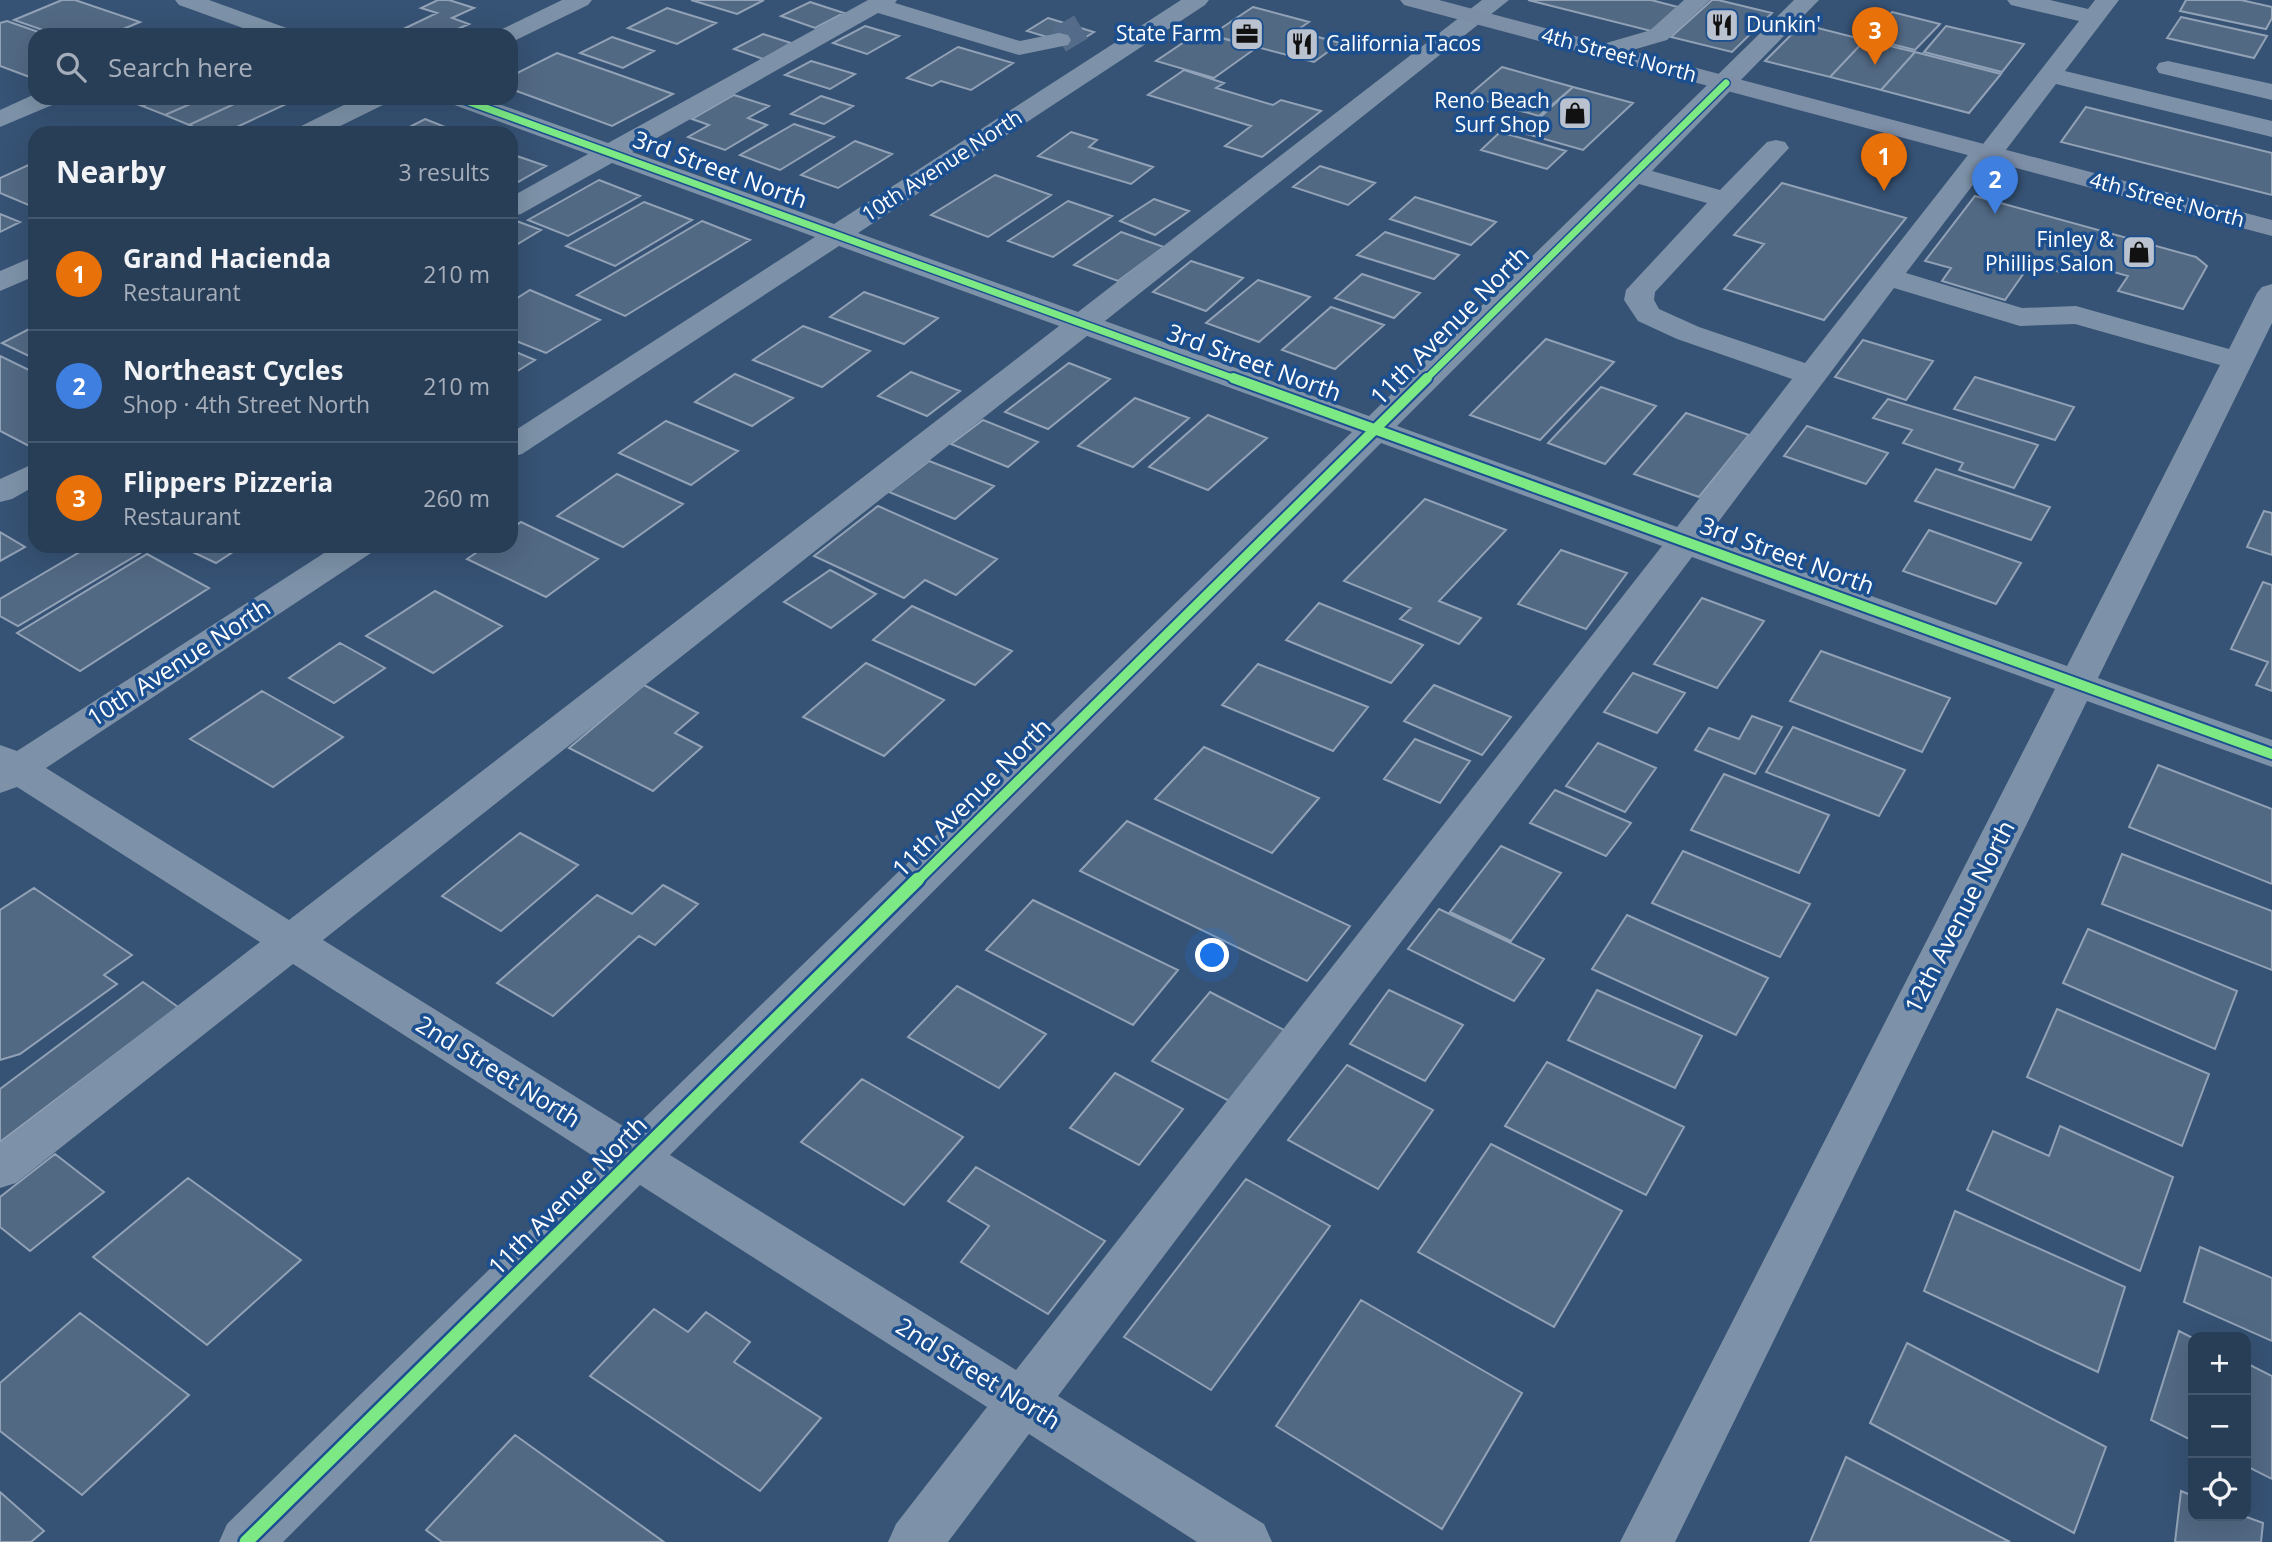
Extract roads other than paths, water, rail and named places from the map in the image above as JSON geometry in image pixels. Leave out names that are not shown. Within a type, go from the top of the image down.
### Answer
[{"type":"main road","name":"4th Street North","points":[[1412,0],[1486,8],[1605,51],[2272,228]]},
{"type":"street","points":[[187,0],[265,28]]},
{"type":"street","points":[[518,30],[580,0]]},
{"type":"street","name":"10th Avenue North","points":[[518,442],[1197,0]]},
{"type":"street","points":[[1605,51],[1659,35],[1698,0]]},
{"type":"street","name":"11th Avenue North","points":[[246,1542],[1727,83],[1807,0]]},
{"type":"street","points":[[2019,0],[2101,9]]},
{"type":"street","points":[[518,204],[881,3],[1019,48],[1034,47],[1055,32]]},
{"type":"street","points":[[209,28],[256,5]]},
{"type":"street","points":[[0,1169],[1486,8]]},
{"type":"street","points":[[915,1542],[1887,277],[2101,9]]},
{"type":"street","points":[[2168,68],[2272,92]]},
{"type":"street","points":[[2050,75],[2272,129]]},
{"type":"street","points":[[0,118],[31,105]]},
{"type":"street","points":[[320,126],[364,105]]},
{"type":"street","name":"3rd Street North","points":[[477,105],[2272,754]]},
{"type":"street","points":[[1776,148],[1641,290],[1639,300],[1648,315],[1812,376]]},
{"type":"street","points":[[1633,174],[1725,200]]},
{"type":"street","points":[[0,282],[28,268]]},
{"type":"street","points":[[1887,277],[2020,317],[2076,315],[2251,356]]},
{"type":"street","name":"12th Avenue North","points":[[1647,1542],[2077,683],[2251,356],[2272,293]]},
{"type":"street","points":[[0,492],[28,477]]},
{"type":"street","name":"10th Avenue North","points":[[6,769],[348,553]]},
{"type":"street","name":"2nd Street North","points":[[6,769],[291,942],[1245,1542]]},
{"type":"tunnel","points":[[1059,40],[1081,27]]},
{"type":"place","name":"Dunkin'","points":[[1722,25]]},
{"type":"place","name":"State Farm","points":[[1247,34]]},
{"type":"place","name":"California Tacos","points":[[1302,44]]},
{"type":"place","name":"Flippers Pizzeria","points":[[1875,65]]},
{"type":"place","name":"Reno Beach Surf Shop","points":[[1575,113]]},
{"type":"place","name":"Grand Hacienda","points":[[1884,191]]},
{"type":"place","name":"Northeast Cycles","points":[[1995,214]]},
{"type":"place","name":"Finley & Phillips Salon","points":[[2139,252]]}]
